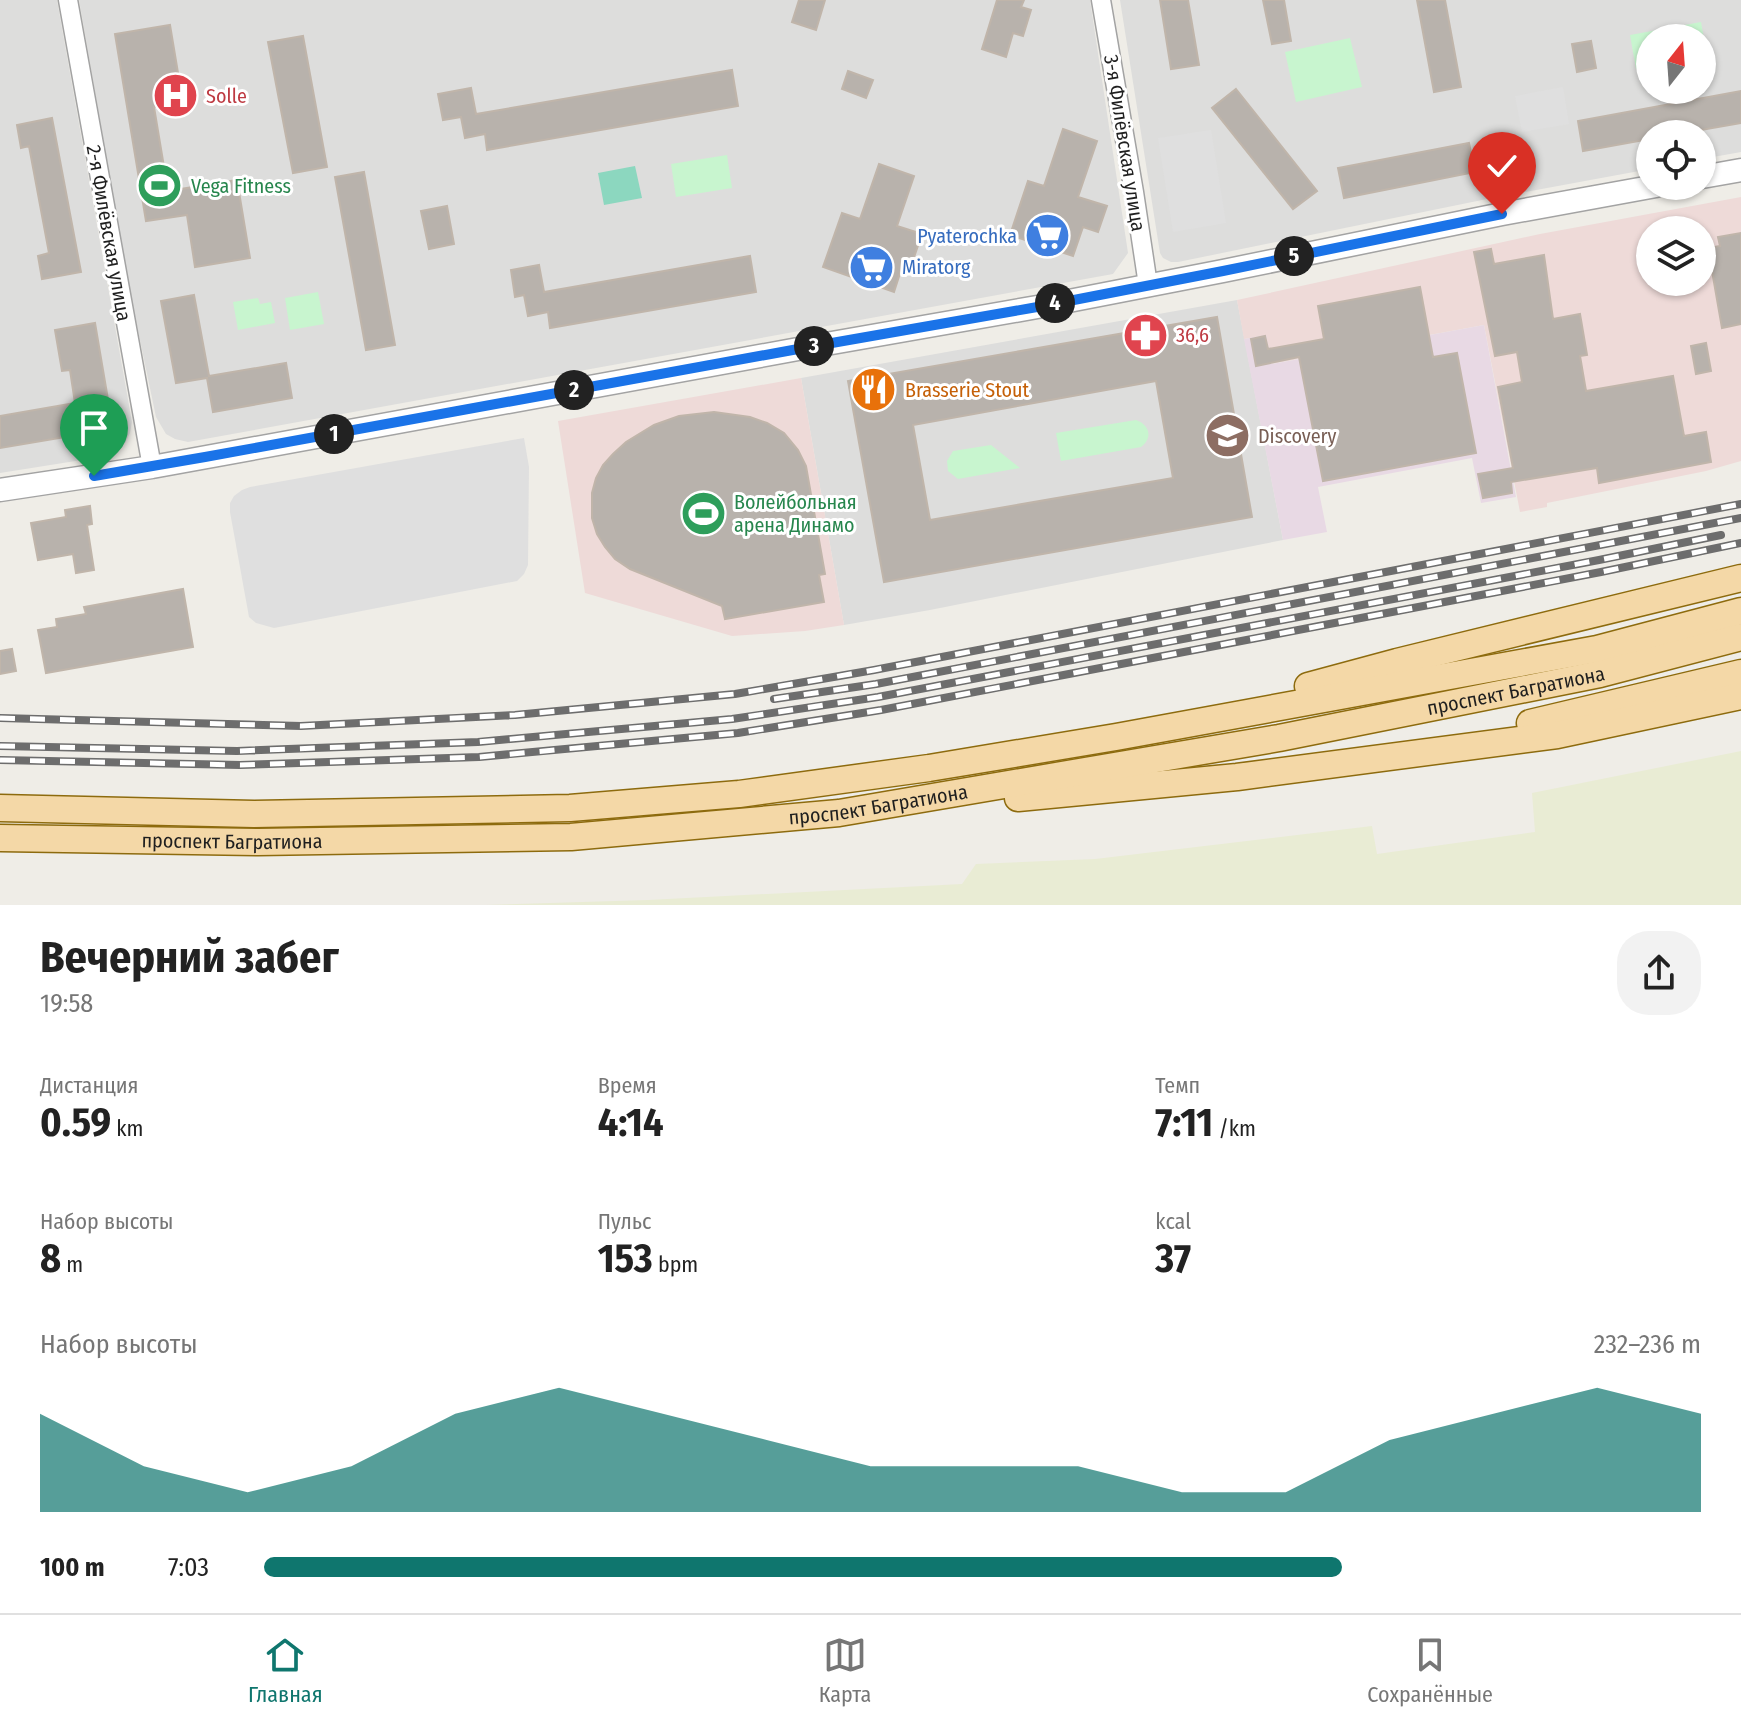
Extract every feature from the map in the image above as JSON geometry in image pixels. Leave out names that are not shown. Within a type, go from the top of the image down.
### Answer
[{"type":"main road","points":[[1116,737],[1397,662],[1741,578]]},
{"type":"main road","name":"проспект Багратиона","points":[[0,808],[254,814],[570,808],[739,794],[929,768],[1116,737],[1597,649],[1741,611]]},
{"type":"main road","name":"проспект Багратиона","points":[[0,838],[258,842],[571,837],[839,813],[1294,735],[1600,674],[1741,637]]},
{"type":"main road","points":[[1394,755],[1741,673]]},
{"type":"main road","points":[[839,813],[1237,777],[1557,735],[1741,696]]},
{"type":"street","name":"2-я Филёвская улица","points":[[68,0],[152,467]]},
{"type":"street","name":"3-я Филёвская улица","points":[[1101,0],[1148,285]]},
{"type":"street","points":[[1716,174],[1741,170]]},
{"type":"street","points":[[0,490],[152,467],[1148,285],[1636,190]]},
{"type":"shaded area","points":[[0,0],[57,0],[132,422],[125,443],[107,456],[0,473]]},
{"type":"shaded area","points":[[79,0],[1090,0],[1128,253],[1113,274],[188,442],[175,439],[166,434],[156,417],[131,297]]},
{"type":"shaded area","points":[[1120,0],[1741,0],[1741,152],[1716,156],[1716,120],[1636,120],[1636,172],[1178,262],[1163,258]]},
{"type":"shaded area","points":[[1563,87],[1569,124],[1522,132],[1515,96]]},
{"type":"shaded area","points":[[1211,130],[1226,223],[1173,232],[1158,138]]},
{"type":"shaded area","points":[[1741,197],[1741,461],[1547,503],[1547,507],[1520,512],[1484,325],[1271,364],[1266,336],[1244,339],[1237,300],[1540,234],[1636,216],[1636,296],[1716,296],[1716,216],[1638,216]]},
{"type":"shaded area","points":[[1237,300],[1283,540],[844,625],[801,378]]},
{"type":"shaded area","points":[[1484,325],[1516,497],[1481,503],[1472,458],[1318,487],[1327,532],[1283,540],[1244,339],[1266,335],[1272,364]]},
{"type":"shaded area","name":"Волейбольная арена Динамо","points":[[801,378],[844,625],[732,636],[585,593],[558,421]]},
{"type":"shaded area","points":[[524,438],[529,467],[528,565],[517,581],[274,628],[256,623],[249,617],[230,512],[230,503],[242,490]]},
{"type":"green space","points":[[1636,34],[1636,69],[1630,35]]},
{"type":"green space","points":[[1350,38],[1362,87],[1296,102],[1285,52]]},
{"type":"green space","points":[[727,155],[732,188],[676,197],[671,164]]},
{"type":"green space","points":[[635,166],[642,198],[604,205],[598,173]]},
{"type":"green space","points":[[318,292],[324,324],[290,330],[285,298]]},
{"type":"green space","points":[[258,298],[260,304],[271,302],[275,323],[238,330],[233,302]]},
{"type":"green space","points":[[1136,420],[1148,432],[1147,440],[1141,447],[1061,461],[1056,433]]},
{"type":"green space","points":[[991,445],[1020,468],[958,479],[948,471],[947,461],[953,451]]},
{"type":"green space","points":[[1741,751],[1741,905],[486,905],[962,884],[976,864],[1095,859],[1372,826],[1377,854],[1535,832],[1532,793]]},
{"type":"building","points":[[799,0],[825,0],[816,30],[792,22]]},
{"type":"building","points":[[997,0],[1024,0],[1021,7],[1031,10],[1023,36],[1013,33],[1006,57],[982,49]]},
{"type":"building","points":[[1160,0],[1188,0],[1199,65],[1171,69]]},
{"type":"building","points":[[1263,0],[1284,0],[1291,41],[1272,44]]},
{"type":"building","points":[[1417,0],[1445,0],[1461,87],[1434,92]]},
{"type":"building","points":[[170,25],[183,103],[154,107],[168,191],[237,180],[250,258],[195,267],[187,215],[146,221],[115,34]]},
{"type":"building","points":[[303,36],[327,167],[293,173],[268,42]]},
{"type":"building","points":[[1591,41],[1596,68],[1577,72],[1572,44]]},
{"type":"building","points":[[732,70],[738,106],[487,150],[485,134],[465,138],[461,117],[443,120],[438,94],[471,88],[476,114]]},
{"type":"building","points":[[848,71],[873,80],[866,98],[842,89]]},
{"type":"building","points":[[1236,89],[1317,191],[1293,209],[1212,108]]},
{"type":"building","points":[[1741,91],[1741,123],[1716,127],[1716,120],[1636,120],[1636,142],[1583,151],[1578,121],[1670,104],[1716,104],[1716,96]]},
{"type":"building","points":[[52,118],[81,272],[42,279],[38,256],[49,253],[29,146],[21,148],[17,125]]},
{"type":"building","points":[[1063,129],[1097,141],[1078,197],[1107,206],[1098,232],[1083,227],[1073,256],[1010,235],[1028,181],[1044,186]]},
{"type":"building","points":[[1469,143],[1475,172],[1344,198],[1338,168]]},
{"type":"building","points":[[879,164],[914,176],[897,226],[922,234],[911,266],[903,264],[894,292],[823,267],[842,213],[860,219]]},
{"type":"building","points":[[364,172],[395,345],[366,350],[335,177]]},
{"type":"building","points":[[447,206],[454,244],[429,249],[421,211]]},
{"type":"building","points":[[1741,233],[1741,324],[1722,328],[1716,294],[1718,237]]},
{"type":"building","points":[[1491,249],[1494,264],[1544,255],[1553,319],[1580,314],[1587,355],[1580,356],[1586,391],[1673,376],[1684,436],[1706,432],[1711,462],[1599,483],[1597,468],[1511,482],[1512,493],[1483,498],[1478,474],[1513,468],[1498,387],[1522,382],[1517,352],[1495,356],[1474,252]]},
{"type":"building","points":[[750,256],[756,292],[550,328],[548,312],[528,316],[524,295],[515,297],[511,270],[539,265],[544,292]]},
{"type":"building","points":[[1420,287],[1433,357],[1457,353],[1476,453],[1323,481],[1299,357],[1256,366],[1251,339],[1265,336],[1268,349],[1324,339],[1318,306]]},
{"type":"building","points":[[194,295],[209,376],[286,363],[292,398],[213,412],[207,378],[176,383],[161,301]]},
{"type":"building","points":[[1217,317],[1252,517],[884,582],[848,381]],"holes":[[[1156,381],[1173,478],[930,520],[913,425]]]},
{"type":"building","points":[[95,323],[113,429],[0,448],[0,416],[75,403],[70,370],[62,371],[55,330]]},
{"type":"building","points":[[1706,343],[1711,371],[1696,374],[1691,346]]},
{"type":"building","name":"Волейбольная арена Динамо","points":[[714,412],[750,417],[767,423],[784,433],[798,450],[806,466],[825,574],[819,575],[824,602],[725,619],[722,606],[630,569],[615,559],[597,534],[592,518],[592,493],[603,465],[613,454],[654,425],[679,416]]},
{"type":"building","points":[[90,506],[92,524],[87,525],[94,570],[76,573],[73,554],[38,560],[31,523],[66,517],[65,510]]},
{"type":"building","points":[[183,589],[193,647],[46,673],[38,630],[57,627],[56,619],[86,614],[84,607]]},
{"type":"building","points":[[12,649],[16,671],[0,674],[0,651]]},
{"type":"railway","points":[[0,718],[301,726],[515,715],[735,694],[1741,504]]},
{"type":"railway","points":[[774,699],[876,684],[1741,518]]},
{"type":"railway","points":[[0,746],[237,751],[478,742],[732,719],[878,697],[1721,535]]},
{"type":"railway","points":[[0,760],[240,765],[479,757],[738,733],[881,710],[1741,543]]},
{"type":"place","name":"Solle","points":[[175,96]]},
{"type":"place","name":"Vega Fitness","points":[[160,186]]},
{"type":"place","name":"Pyaterochka","points":[[1048,236]]},
{"type":"place","name":"Miratorg","points":[[871,267]]},
{"type":"place","name":"36,6","points":[[1145,335]]},
{"type":"place","name":"Brasserie Stout","points":[[874,390]]},
{"type":"place","name":"Discovery","points":[[1227,436]]},
{"type":"place","name":"Волейбольная арена Динамо","points":[[703,513]]},
{"type":"route","points":[[94,476],[1043,306],[1502,214]]}]
